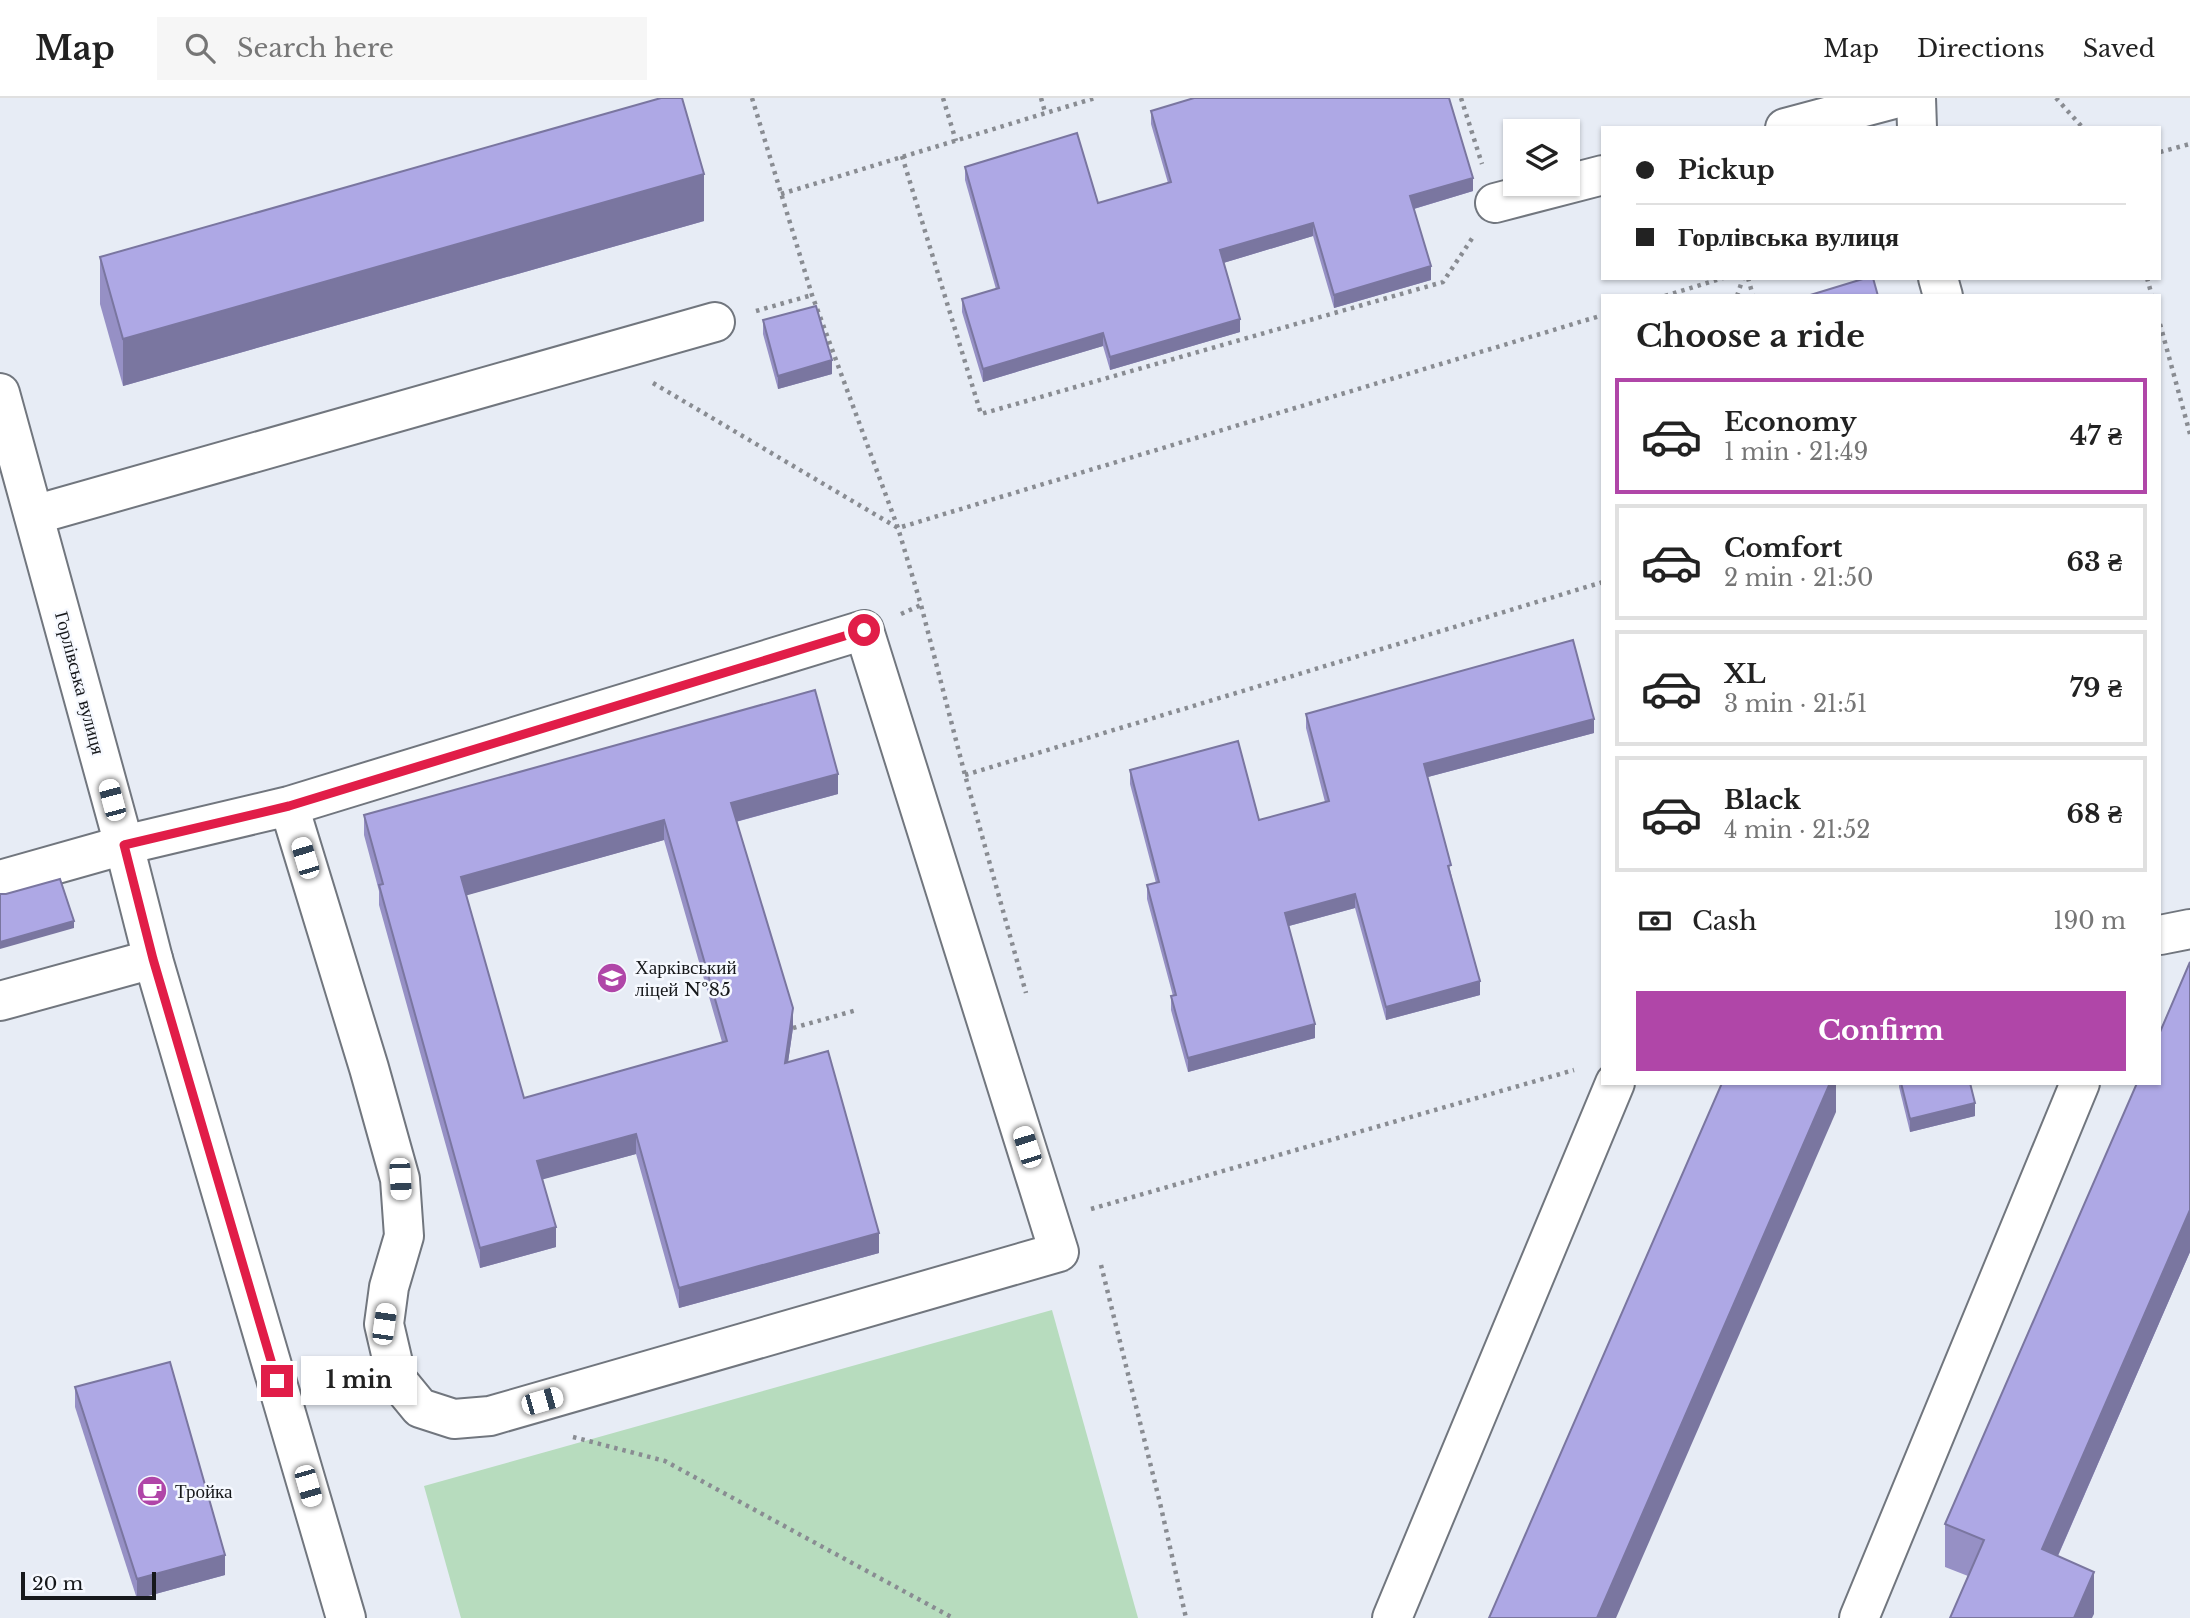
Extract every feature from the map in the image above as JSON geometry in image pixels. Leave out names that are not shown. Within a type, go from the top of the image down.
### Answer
[{"type":"street","points":[[1793,126],[1898,98]]},
{"type":"street","points":[[1916,98],[1917,126]]},
{"type":"street","points":[[1495,203],[1601,176]]},
{"type":"street","points":[[34,515],[715,322]]},
{"type":"street","name":"Горлівська вулиця","points":[[0,393],[153,959],[346,1618]]},
{"type":"street","points":[[0,880],[124,845],[289,806],[864,630],[1059,1252],[491,1416],[454,1419],[420,1408],[397,1380],[384,1324],[389,1287],[404,1236],[400,1179],[289,806]]},
{"type":"street","points":[[2161,935],[2190,929]]},
{"type":"street","points":[[0,1001],[153,959]]},
{"type":"street","points":[[1392,1618],[1614,1085]]},
{"type":"street","points":[[1858,1618],[2079,1085]]},
{"type":"path","points":[[752,98],[812,295],[898,528],[922,605],[965,775],[1028,999]]},
{"type":"path","points":[[943,98],[956,141]]},
{"type":"path","points":[[1041,98],[1045,112]]},
{"type":"path","points":[[781,194],[1095,98]]},
{"type":"path","points":[[902,156],[981,414],[1443,282],[1495,203],[1461,98]]},
{"type":"path","points":[[2056,98],[2081,126]]},
{"type":"path","points":[[2161,152],[2190,144]]},
{"type":"path","points":[[1671,294],[1717,280]]},
{"type":"path","points":[[715,322],[812,295]]},
{"type":"path","points":[[603,354],[898,528],[1601,315]]},
{"type":"path","points":[[2161,328],[2190,434]]},
{"type":"path","points":[[965,775],[1601,583]]},
{"type":"path","points":[[793,1028],[857,1010]]},
{"type":"path","points":[[1088,1210],[1577,1069]]},
{"type":"path","points":[[1101,1264],[1186,1618]]},
{"type":"path","points":[[571,1437],[665,1461],[953,1618]]},
{"type":"green space","points":[[1052,1310],[1138,1618],[461,1618],[424,1486]]},
{"type":"building","points":[[661,98],[682,98],[704,174],[123,339],[100,257]]},
{"type":"building","points":[[1194,98],[1449,98],[1473,178],[1410,196],[1431,266],[1334,295],[1313,223],[1220,250],[1240,319],[1110,357],[1103,333],[983,369],[962,299],[999,288],[965,167],[1077,133],[1098,203],[1171,182],[1151,111]]},
{"type":"building","points":[[1859,280],[1874,280],[1877,294],[1814,294]]},
{"type":"building","points":[[816,306],[832,360],[778,376],[763,320]]},
{"type":"building","points":[[1573,640],[1594,719],[1424,764],[1451,865],[1448,866],[1480,981],[1386,1007],[1355,894],[1285,913],[1315,1024],[1188,1058],[1171,996],[1176,995],[1147,885],[1159,882],[1130,770],[1238,741],[1259,820],[1329,801],[1306,714]]},
{"type":"building","points":[[815,690],[838,774],[731,803],[793,1008],[785,1063],[828,1051],[879,1233],[679,1288],[636,1134],[537,1161],[556,1227],[480,1248],[379,885],[383,884],[364,815]],"holes":[[[664,820],[727,1041],[524,1098],[461,877]]]},
{"type":"building","points":[[60,879],[74,921],[0,942],[0,894]]},
{"type":"building","points":[[2190,962],[2190,1210],[2042,1549],[2094,1572],[2074,1618],[1950,1618],[1984,1540],[1945,1524],[2136,1085],[2161,1085],[2161,1030]]},
{"type":"building","points":[[1721,1085],[1829,1085],[1597,1618],[1489,1618]]},
{"type":"building","points":[[1902,1085],[1970,1085],[1975,1103],[1910,1119]]},
{"type":"building","name":"Тройка","points":[[170,1362],[225,1555],[137,1579],[75,1387]]},
{"type":"place","name":"Харківський ліцей №85","points":[[612,978]]},
{"type":"place","name":"Тройка","points":[[152,1491]]},
{"type":"route","points":[[277,1381],[153,959],[124,845],[289,806],[864,630]]}]
